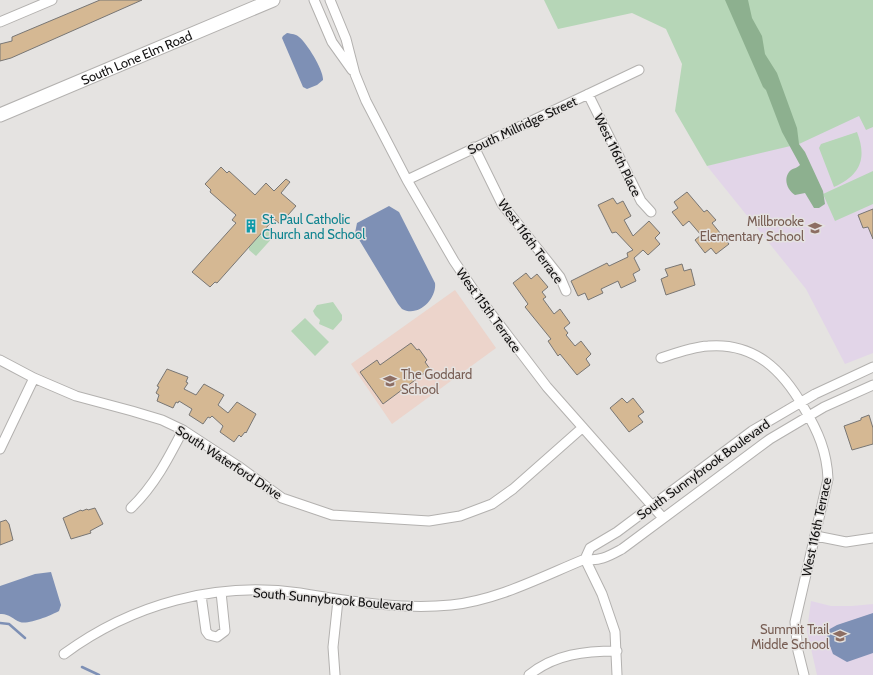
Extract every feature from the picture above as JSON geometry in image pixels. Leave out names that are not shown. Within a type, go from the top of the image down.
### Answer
[{"type":"street","points":[[0,22],[52,0]]},
{"type":"street","name":"South Lone Elm Road","points":[[0,115],[273,0]]},
{"type":"street","name":"West 115th Terrace","points":[[314,0],[332,42],[355,74]]},
{"type":"street","name":"West 115th Terrace","points":[[330,0],[346,39],[355,74],[386,142],[442,241],[477,295],[523,358],[582,428],[663,518]]},
{"type":"street","name":"South Millridge Street","points":[[407,180],[639,70]]},
{"type":"street","name":"West 116th Place","points":[[588,94],[641,201],[651,212]]},
{"type":"street","name":"West 116th Terrace","points":[[474,147],[502,204],[560,277],[566,291]]},
{"type":"street","name":"West 116th Terrace","points":[[661,358],[708,346],[740,349],[766,361],[788,381],[809,416],[822,443],[827,462],[828,479],[795,622],[796,637],[804,675]]},
{"type":"street","name":"South Waterford Drive","points":[[0,360],[34,378],[76,396],[162,420],[183,430],[238,466],[282,498],[332,515],[429,521],[460,516],[492,504],[513,489],[582,428]]},
{"type":"street","name":"South Sunnybrook Boulevard","points":[[585,559],[590,548],[617,532],[752,431],[801,402],[873,367]]},
{"type":"street","points":[[0,449],[34,378]]},
{"type":"street","name":"South Sunnybrook Boulevard","points":[[64,654],[82,641],[135,613],[166,602],[221,592],[263,590],[299,593],[338,600],[403,607],[452,605],[498,594],[585,559],[595,561],[612,554],[663,518],[750,452],[809,416],[873,385]]},
{"type":"street","points":[[131,508],[146,494],[165,464],[183,430]]},
{"type":"street","points":[[816,536],[846,542],[873,538]]},
{"type":"street","points":[[585,559],[609,613],[615,632],[617,675]]},
{"type":"street","points":[[201,595],[206,631],[209,635],[218,637],[225,631],[221,592]]},
{"type":"street","points":[[335,675],[333,647],[338,600]]},
{"type":"street","points":[[529,675],[545,663],[562,657],[592,652],[617,651]]},
{"type":"shaded area","name":"Millbrooke Elementary School","points":[[873,107],[873,353],[845,364],[806,289],[707,166],[792,143]]},
{"type":"shaded area","points":[[455,290],[496,348],[392,424],[351,364]]},
{"type":"shaded area","name":"Summit Trail Middle School","points":[[811,601],[831,606],[873,604],[873,675],[817,675],[807,631]]},
{"type":"green space","points":[[544,0],[873,0],[873,127],[866,130],[859,116],[799,144],[707,166],[675,111],[682,64],[666,29],[632,13],[558,29]]},
{"type":"green space","points":[[725,0],[748,0],[752,18],[762,36],[765,54],[777,73],[797,128],[799,144],[805,152],[823,191],[825,204],[819,208],[814,208],[805,193],[795,195],[788,188],[786,182],[787,175],[790,171],[800,165],[782,132],[766,90],[763,87]]},
{"type":"green space","points":[[857,132],[861,150],[859,165],[850,177],[834,187],[819,148],[821,144]]},
{"type":"green space","points":[[873,171],[873,204],[835,221],[823,194]]},
{"type":"green space","points":[[269,229],[275,235],[256,256],[249,250],[249,247],[260,235],[262,236]]},
{"type":"green space","points":[[333,302],[342,315],[342,320],[333,330],[319,324],[320,320],[313,311],[317,305]]},
{"type":"green space","points":[[305,318],[329,342],[315,356],[291,331]]},
{"type":"water","points":[[287,33],[299,37],[314,57],[323,76],[323,80],[317,85],[307,89],[303,87],[282,38]]},
{"type":"water","points":[[389,206],[399,212],[435,283],[435,289],[430,301],[420,309],[414,311],[402,309],[398,304],[355,233],[357,223]]},
{"type":"water","points":[[51,572],[61,605],[59,611],[40,619],[24,623],[8,615],[0,614],[0,586],[35,574]]},
{"type":"water","points":[[873,613],[873,653],[847,662],[833,654],[827,638],[828,630],[837,625]]},
{"type":"building","points":[[100,0],[142,0],[11,58],[0,61],[0,44],[12,41],[12,37]]},
{"type":"building","name":"St. Paul Catholic Church and School","points":[[221,167],[227,173],[229,171],[255,195],[266,183],[274,191],[286,179],[290,182],[281,193],[296,206],[280,224],[274,219],[217,283],[215,282],[210,287],[192,272],[236,223],[232,220],[236,215],[210,192],[211,190],[205,184]]},
{"type":"building","points":[[687,192],[704,212],[707,210],[716,220],[712,223],[729,244],[716,254],[711,248],[705,253],[695,240],[701,235],[689,221],[683,226],[672,212],[678,208],[674,202]]},
{"type":"building","points":[[613,198],[617,204],[623,201],[631,216],[624,220],[633,236],[649,221],[660,233],[655,238],[660,244],[648,255],[643,250],[634,258],[640,270],[633,274],[636,281],[621,288],[618,281],[601,289],[603,293],[588,300],[585,293],[578,296],[571,281],[607,263],[609,266],[628,257],[627,253],[633,250],[616,232],[612,233],[598,205]]},
{"type":"building","points":[[873,209],[873,239],[868,227],[863,228],[858,215]]},
{"type":"building","points":[[682,264],[684,271],[691,269],[695,285],[666,295],[661,279],[668,276],[665,269]]},
{"type":"building","points":[[526,273],[531,279],[537,274],[548,287],[542,292],[546,297],[543,299],[554,314],[560,309],[570,323],[564,328],[568,333],[566,335],[575,346],[581,341],[591,354],[586,359],[590,365],[577,375],[560,354],[558,356],[548,341],[551,339],[525,307],[528,304],[513,283]]},
{"type":"building","name":"The Goddard School","points":[[411,343],[417,350],[419,349],[427,360],[425,362],[430,369],[383,404],[360,372],[377,360],[380,365]]},
{"type":"building","points":[[167,369],[188,377],[186,382],[188,383],[184,389],[196,395],[204,384],[224,395],[218,405],[228,413],[237,402],[256,414],[246,433],[245,432],[241,437],[239,435],[234,442],[220,432],[223,426],[212,416],[210,418],[208,417],[203,424],[189,415],[192,409],[179,401],[178,403],[176,402],[173,408],[157,401],[159,395],[156,393],[159,387],[157,386]]},
{"type":"building","points":[[622,398],[627,403],[633,398],[644,412],[638,416],[643,422],[629,432],[610,408]]},
{"type":"building","points":[[869,415],[873,428],[873,444],[852,450],[844,426],[861,420],[861,418]]},
{"type":"building","points":[[95,508],[103,524],[90,531],[91,533],[71,539],[63,518],[81,510]]},
{"type":"building","points":[[6,520],[9,524],[13,540],[0,545],[0,522]]},
{"type":"waterway","points":[[0,623],[9,624],[25,638]]},
{"type":"waterway","points":[[82,667],[99,675]]},
{"type":"place","name":"St. Paul Catholic Church and School","points":[[251,226]]},
{"type":"place","name":"Millbrooke Elementary School","points":[[815,228]]},
{"type":"place","name":"The Goddard School","points":[[390,381]]},
{"type":"place","name":"Summit Trail Middle School","points":[[840,636]]}]
